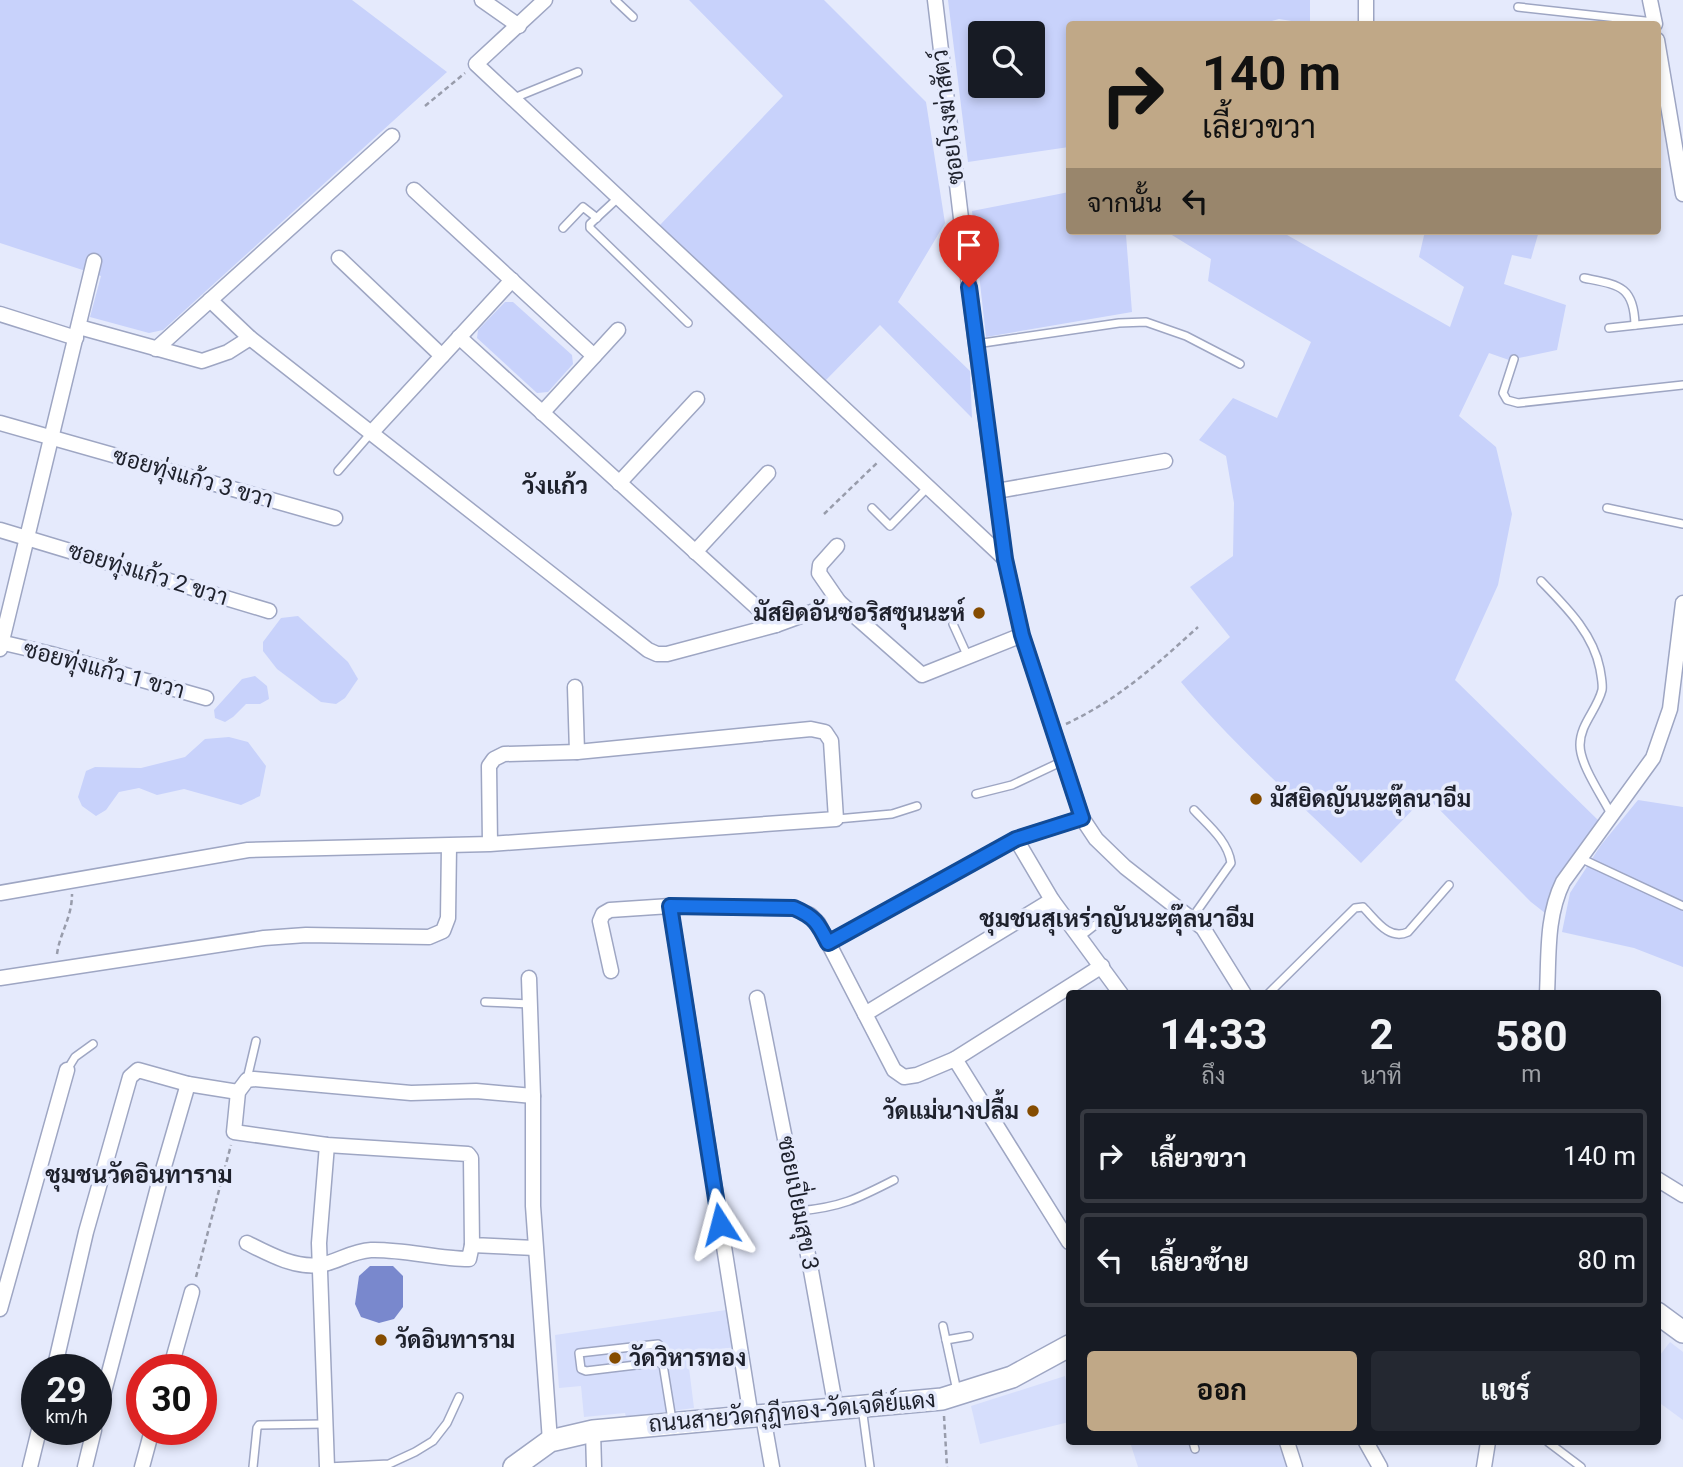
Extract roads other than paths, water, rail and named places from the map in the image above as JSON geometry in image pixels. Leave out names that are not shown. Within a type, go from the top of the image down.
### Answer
[{"type":"main road","points":[[1661,1316],[1683,1332]]},
{"type":"main road","name":"ถนนสายวัดกุฎีทอง-วัดเจดีย์แดง","points":[[514,1467],[550,1441],[593,1430],[950,1397],[1012,1377],[1066,1348]]},
{"type":"street","points":[[482,0],[519,26]]},
{"type":"street","points":[[545,0],[476,64],[1005,559]]},
{"type":"street","name":"ซอยโรงฆ่าสัตว์","points":[[935,0],[1005,559],[1022,635],[1082,818],[1096,839],[1125,867],[1203,928],[1242,990]]},
{"type":"street","points":[[1366,0],[1366,21]]},
{"type":"street","points":[[1650,0],[1655,21]]},
{"type":"street","points":[[1661,90],[1663,115],[1681,173],[1683,194]]},
{"type":"street","points":[[156,349],[392,136]]},
{"type":"street","points":[[414,190],[594,356]]},
{"type":"street","points":[[340,258],[442,356]]},
{"type":"street","points":[[1,645],[94,261]]},
{"type":"street","points":[[372,432],[512,280]]},
{"type":"street","points":[[211,300],[250,338],[648,650],[667,654],[776,625],[839,602]]},
{"type":"street","points":[[0,314],[202,361],[229,352],[250,338]]},
{"type":"street","points":[[542,413],[618,330]]},
{"type":"street","points":[[459,337],[776,625]]},
{"type":"street","points":[[618,482],[697,399]]},
{"type":"street","name":"ซอยทุ่งแก้ว 3 ขวา","points":[[0,423],[335,518]]},
{"type":"street","points":[[997,491],[1165,461]]},
{"type":"street","points":[[695,552],[768,473]]},
{"type":"street","name":"ซอยทุ่งแก้ว 2 ขวา","points":[[0,530],[269,611]]},
{"type":"street","points":[[837,546],[820,565],[819,573],[839,602],[922,676],[1022,635]]},
{"type":"street","points":[[1547,990],[1550,920],[1555,898],[1563,882],[1653,758],[1678,679],[1683,603]]},
{"type":"street","name":"ซอยทุ่งแก้ว 1 ขวา","points":[[1,645],[51,653],[206,698]]},
{"type":"street","points":[[575,687],[577,752]]},
{"type":"street","points":[[0,893],[248,850],[489,844],[836,819],[831,741],[825,732],[811,729],[577,752],[504,754],[494,759],[489,766],[489,844]]},
{"type":"street","points":[[828,943],[1016,839],[1082,818]]},
{"type":"street","points":[[1016,839],[1052,900],[1118,990]]},
{"type":"street","points":[[0,978],[264,938],[306,934],[429,937],[443,931],[449,918],[449,846]]},
{"type":"street","points":[[865,1014],[1052,900]]},
{"type":"street","points":[[670,906],[757,1416],[772,1467]]},
{"type":"street","points":[[611,971],[600,921],[603,914],[610,910],[670,906],[794,908],[810,915],[818,923],[894,1070],[904,1077],[917,1075],[955,1059],[1102,966]]},
{"type":"street","points":[[529,978],[533,1206],[550,1441]]},
{"type":"street","name":"ซอยเปี่ยมสุข 3","points":[[757,998],[836,1409]]},
{"type":"street","points":[[955,1059],[1066,1237]]},
{"type":"street","points":[[0,1309],[67,1070]]},
{"type":"street","points":[[58,1354],[86,1232],[130,1077],[138,1070],[188,1084],[242,1086],[254,1079],[411,1093],[476,1091],[533,1096]]},
{"type":"street","points":[[112,1361],[188,1084]]},
{"type":"street","points":[[242,1086],[234,1132],[327,1145],[468,1154],[471,1158],[472,1245],[469,1259],[369,1250],[320,1265],[282,1260],[247,1243]]},
{"type":"street","points":[[327,1145],[320,1205],[327,1467]]},
{"type":"street","points":[[1661,1181],[1683,1195]]},
{"type":"street","points":[[472,1245],[535,1248]]},
{"type":"street","points":[[175,1354],[192,1292]]},
{"type":"street","points":[[593,1430],[594,1467]]},
{"type":"street","points":[[30,1467],[35,1445]]},
{"type":"street","points":[[85,1467],[90,1445]]},
{"type":"street","points":[[142,1467],[148,1445]]},
{"type":"street","points":[[1288,1445],[1295,1467]]},
{"type":"street","points":[[1368,1445],[1380,1467]]},
{"type":"street","points":[[1484,1467],[1488,1445]]},
{"type":"lane","points":[[615,0],[634,17]]},
{"type":"lane","points":[[1518,8],[1637,21]]},
{"type":"lane","points":[[513,99],[578,72]]},
{"type":"lane","points":[[619,198],[590,224],[594,233],[688,323]]},
{"type":"lane","points":[[562,228],[583,208],[597,218]]},
{"type":"lane","points":[[1584,278],[1617,284],[1625,290],[1634,310],[1635,325]]},
{"type":"lane","points":[[1609,328],[1683,320]]},
{"type":"lane","points":[[976,344],[1119,323],[1146,322],[1186,336],[1240,364]]},
{"type":"lane","points":[[1514,359],[1503,393],[1507,400],[1518,403],[1683,385]]},
{"type":"lane","points":[[338,471],[372,432]]},
{"type":"lane","points":[[872,508],[890,526],[928,487]]},
{"type":"lane","points":[[1607,508],[1683,524]]},
{"type":"lane","points":[[1541,580],[1576,617],[1597,652],[1603,688],[1583,727],[1581,757],[1612,815]]},
{"type":"lane","points":[[953,624],[968,657]]},
{"type":"lane","points":[[976,794],[1012,785],[1063,761]]},
{"type":"lane","points":[[836,819],[892,814],[917,806]]},
{"type":"lane","points":[[1192,918],[1231,863],[1226,845],[1194,810]]},
{"type":"lane","points":[[1580,858],[1683,906]]},
{"type":"lane","points":[[1272,990],[1355,908],[1363,907],[1391,934],[1399,936],[1408,932],[1449,885]]},
{"type":"lane","points":[[1080,937],[1108,915]]},
{"type":"lane","points":[[485,1002],[530,1004]]},
{"type":"lane","points":[[242,1086],[256,1041]]},
{"type":"lane","points":[[67,1070],[75,1057],[93,1044]]},
{"type":"lane","points":[[799,1210],[830,1208],[854,1200],[894,1180]]},
{"type":"lane","points":[[943,1326],[950,1397]]},
{"type":"lane","points":[[946,1340],[969,1336]]},
{"type":"lane","points":[[661,1362],[586,1371],[581,1369],[579,1353],[656,1343],[660,1346],[672,1424]]},
{"type":"lane","points":[[327,1467],[389,1464],[415,1452],[433,1441],[447,1423],[459,1397]]},
{"type":"lane","points":[[862,1406],[870,1467]]},
{"type":"lane","points":[[253,1467],[259,1425],[326,1424]]},
{"type":"lane","points":[[1552,1445],[1581,1467]]},
{"type":"water","points":[[370,1266],[393,1266],[403,1276],[403,1307],[394,1319],[379,1323],[361,1317],[355,1304],[359,1276]]},
{"type":"place","name":"มัสยิดอันซอริสซุนนะห์","points":[[979,613]]},
{"type":"place","name":"มัสยิดญันนะตุ๊ลนาอีม","points":[[1256,799]]},
{"type":"place","name":"วัดแม่นางปลื้ม","points":[[1033,1111]]},
{"type":"place","name":"วัดอินทาราม","points":[[381,1340]]},
{"type":"place","name":"วัดวิหารทอง","points":[[615,1358]]},
{"type":"district","name":"วังแก้ว","points":[[555,486]]},
{"type":"district","name":"ชุมชนสุเหร่าญันนะตุ๊ลนาอีม","points":[[1117,919]]},
{"type":"district","name":"ชุมชนวัดอินทาราม","points":[[139,1175]]}]
